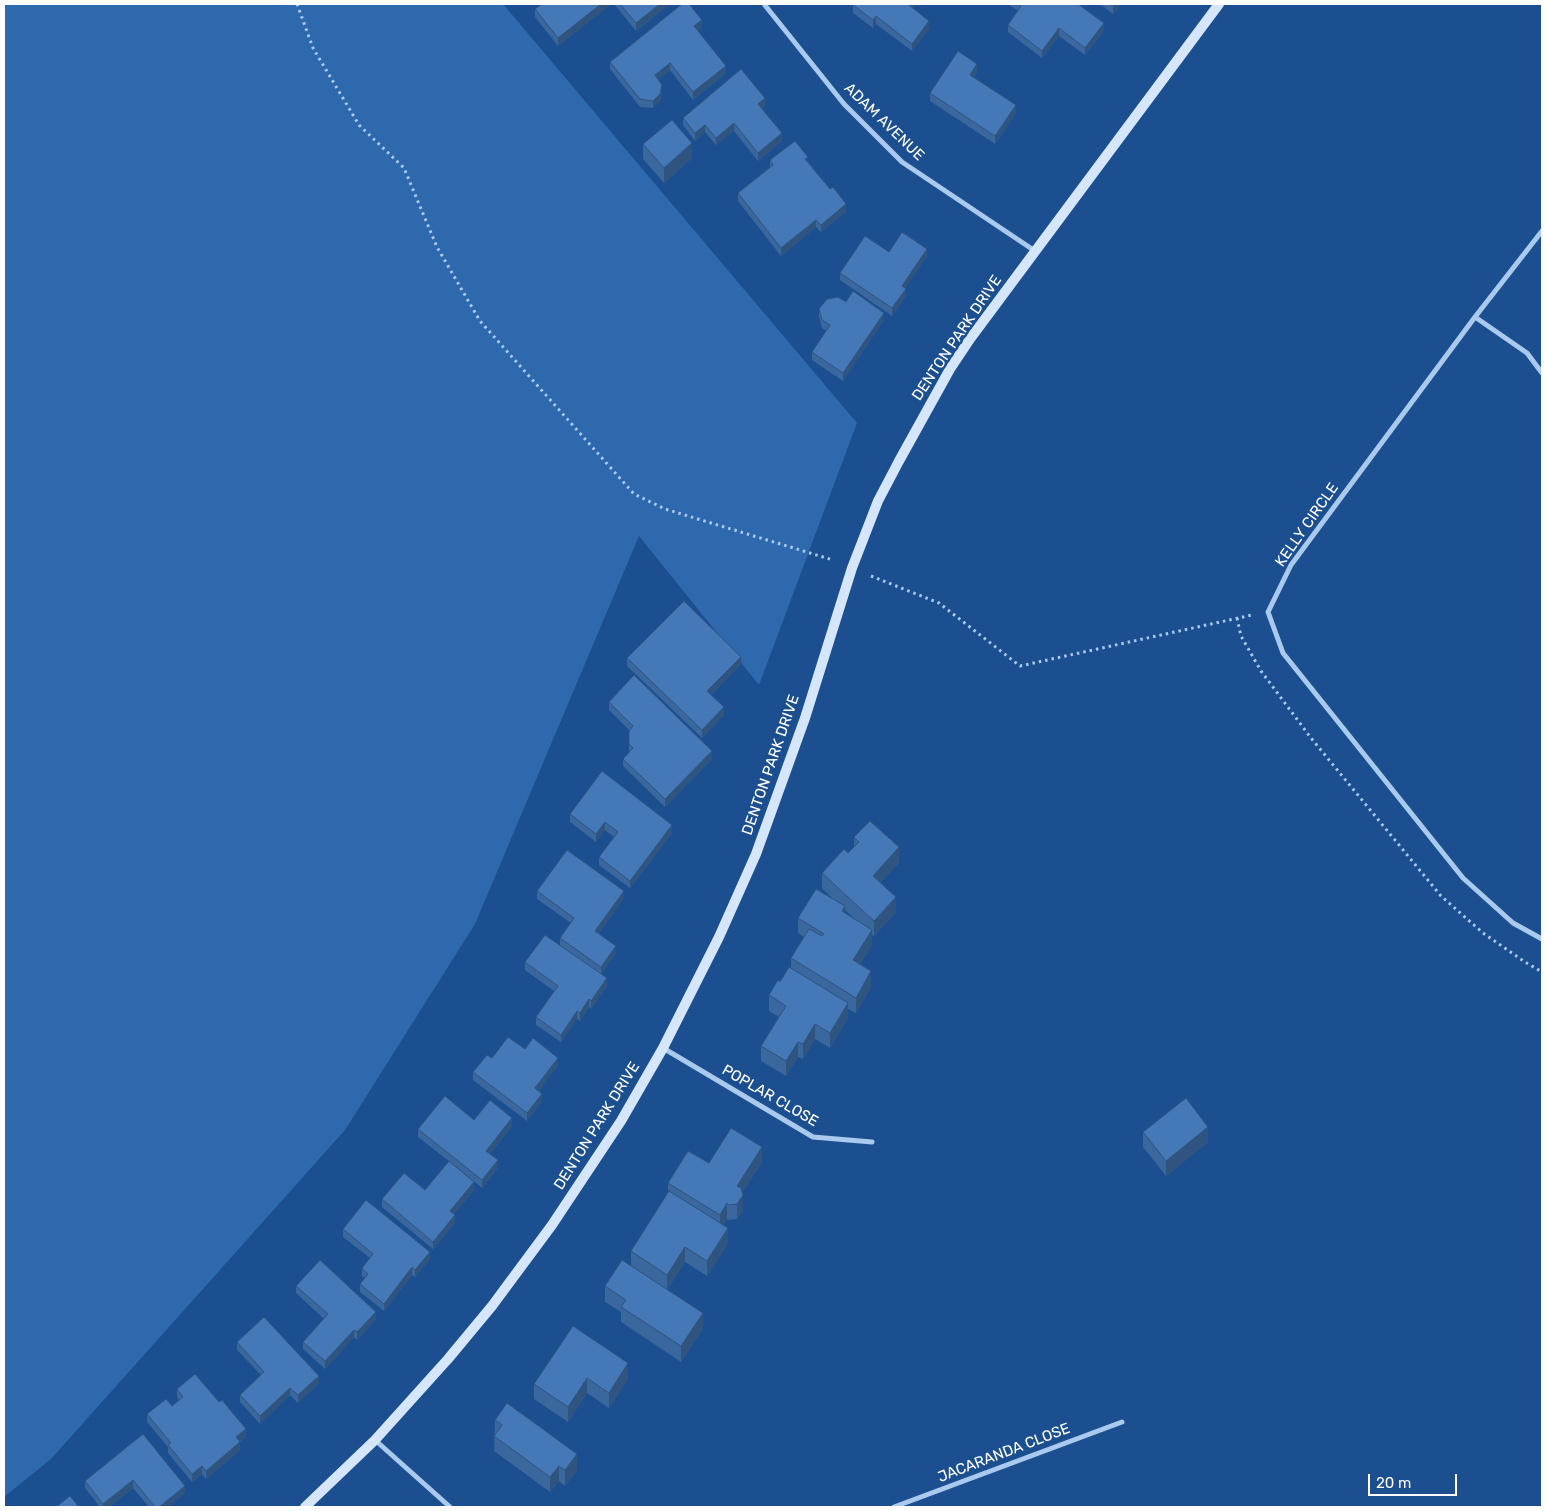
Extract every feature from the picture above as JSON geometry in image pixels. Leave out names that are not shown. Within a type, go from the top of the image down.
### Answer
[{"type":"main road","name":"DENTON PARK DRIVE","points":[[305,1507],[375,1440],[448,1359],[492,1306],[552,1225],[621,1121],[663,1048],[720,937],[756,854],[805,718],[852,568],[878,501],[908,444],[950,369],[1034,251],[1219,4]]},
{"type":"street","name":"ADAM AVENUE","points":[[764,4],[844,104],[902,162],[1034,251]]},
{"type":"street","name":"KELLY CIRCLE","points":[[1268,612],[1291,565],[1475,317],[1542,231]]},
{"type":"street","points":[[1475,317],[1527,352],[1542,373]]},
{"type":"street","points":[[1268,612],[1283,653],[1463,878],[1513,922],[1542,939]]},
{"type":"street","name":"POPLAR CLOSE","points":[[663,1048],[813,1138],[872,1142]]},
{"type":"street","name":"JACARANDA CLOSE","points":[[894,1507],[1122,1422]]},
{"type":"street","points":[[375,1440],[450,1507]]},
{"type":"path","points":[[297,4],[313,48],[359,125],[404,168],[438,248],[480,320],[634,494],[665,509],[823,556]]},
{"type":"path","points":[[881,580],[939,602],[1020,666],[1268,612]]},
{"type":"path","points":[[1237,618],[1241,636],[1260,671],[1441,896],[1483,933],[1542,972]]},
{"type":"shaded area","points":[[4,4],[503,4],[857,423],[759,685],[639,536],[475,924],[345,1130],[51,1459],[4,1497]]},
{"type":"building","points":[[542,4],[601,4],[558,38],[535,9]]},
{"type":"building","points":[[620,4],[660,4],[636,23]]},
{"type":"building","points":[[682,4],[689,4],[702,20],[694,26],[726,66],[693,92],[670,63],[655,75],[662,85],[660,94],[653,101],[640,99],[610,62]]},
{"type":"building","points":[[911,4],[909,5],[929,21],[912,44],[876,16],[873,20],[853,5]]},
{"type":"building","points":[[1018,4],[1078,4],[1104,23],[1085,48],[1059,28],[1042,51],[1008,25],[1021,6]]},
{"type":"building","points":[[958,51],[977,64],[970,75],[1016,105],[995,136],[930,93]]},
{"type":"building","points":[[741,69],[765,98],[758,104],[782,133],[758,153],[734,123],[716,138],[705,125],[695,133],[683,118]]},
{"type":"building","points":[[672,120],[692,143],[664,168],[643,144]]},
{"type":"building","points":[[795,141],[808,157],[805,159],[830,189],[833,187],[846,204],[821,225],[816,220],[781,248],[738,193],[773,165],[770,160]]},
{"type":"building","points":[[902,232],[927,249],[902,286],[906,289],[892,308],[840,273],[865,236],[889,252]]},
{"type":"building","points":[[853,291],[884,313],[843,373],[812,352],[830,325],[822,320],[819,309],[827,299],[838,297],[846,302]]},
{"type":"building","points":[[684,601],[741,657],[707,691],[724,707],[702,730],[627,658]]},
{"type":"building","points":[[634,675],[712,751],[665,799],[623,759],[633,748],[629,744],[629,731],[633,726],[609,702]]},
{"type":"building","points":[[602,771],[672,825],[630,881],[599,857],[618,832],[605,822],[596,834],[570,814]]},
{"type":"building","points":[[870,821],[899,847],[873,876],[896,897],[874,921],[822,873],[844,849],[848,853],[859,842],[854,837]]},
{"type":"building","points":[[567,850],[624,891],[595,931],[616,946],[601,967],[560,938],[574,918],[537,891]]},
{"type":"building","points":[[816,889],[845,906],[842,911],[872,930],[853,960],[871,971],[856,998],[791,958],[809,929],[822,936],[824,934],[798,918]]},
{"type":"building","points":[[545,935],[607,978],[591,1001],[589,999],[580,1013],[577,1011],[561,1035],[536,1017],[558,986],[525,962]]},
{"type":"building","points":[[789,967],[848,1003],[830,1033],[815,1024],[803,1044],[798,1042],[786,1061],[761,1046],[786,1006],[769,995]]},
{"type":"building","points":[[508,1037],[525,1049],[533,1038],[558,1058],[535,1088],[542,1094],[527,1113],[473,1072],[487,1055],[492,1058]]},
{"type":"building","points":[[445,1096],[474,1120],[490,1100],[512,1118],[486,1151],[498,1160],[482,1180],[418,1129]]},
{"type":"building","points":[[1186,1098],[1208,1127],[1166,1161],[1143,1132]]},
{"type":"building","points":[[731,1128],[762,1147],[737,1186],[741,1188],[743,1195],[737,1204],[729,1205],[727,1203],[720,1215],[668,1183],[688,1151],[709,1163]]},
{"type":"building","points":[[449,1161],[474,1182],[450,1211],[455,1215],[433,1242],[382,1199],[404,1173],[425,1190]]},
{"type":"building","points":[[669,1191],[728,1228],[707,1261],[685,1247],[667,1275],[631,1251]]},
{"type":"building","points":[[366,1200],[430,1252],[415,1270],[412,1267],[384,1304],[360,1284],[368,1274],[362,1268],[373,1254],[343,1229]]},
{"type":"building","points":[[320,1260],[376,1312],[357,1332],[354,1330],[325,1361],[303,1342],[328,1314],[296,1286]]},
{"type":"building","points":[[622,1260],[703,1313],[681,1346],[621,1307],[626,1300],[605,1286]]},
{"type":"building","points":[[264,1317],[319,1376],[298,1395],[290,1388],[260,1416],[240,1395],[264,1372],[237,1342]]},
{"type":"building","points":[[573,1326],[628,1363],[609,1393],[587,1378],[568,1407],[534,1384]]},
{"type":"building","points":[[195,1374],[219,1402],[222,1400],[246,1429],[236,1437],[240,1442],[206,1471],[202,1466],[192,1474],[168,1445],[171,1443],[147,1414],[166,1399],[172,1406],[183,1397],[177,1389]]},
{"type":"building","points":[[507,1403],[577,1454],[565,1470],[559,1466],[550,1477],[494,1436],[502,1425],[495,1420]]},
{"type":"building","points":[[143,1434],[185,1486],[159,1507],[155,1507],[133,1480],[103,1504],[85,1481]]},
{"type":"building","points":[[70,1496],[79,1507],[56,1507]]}]
